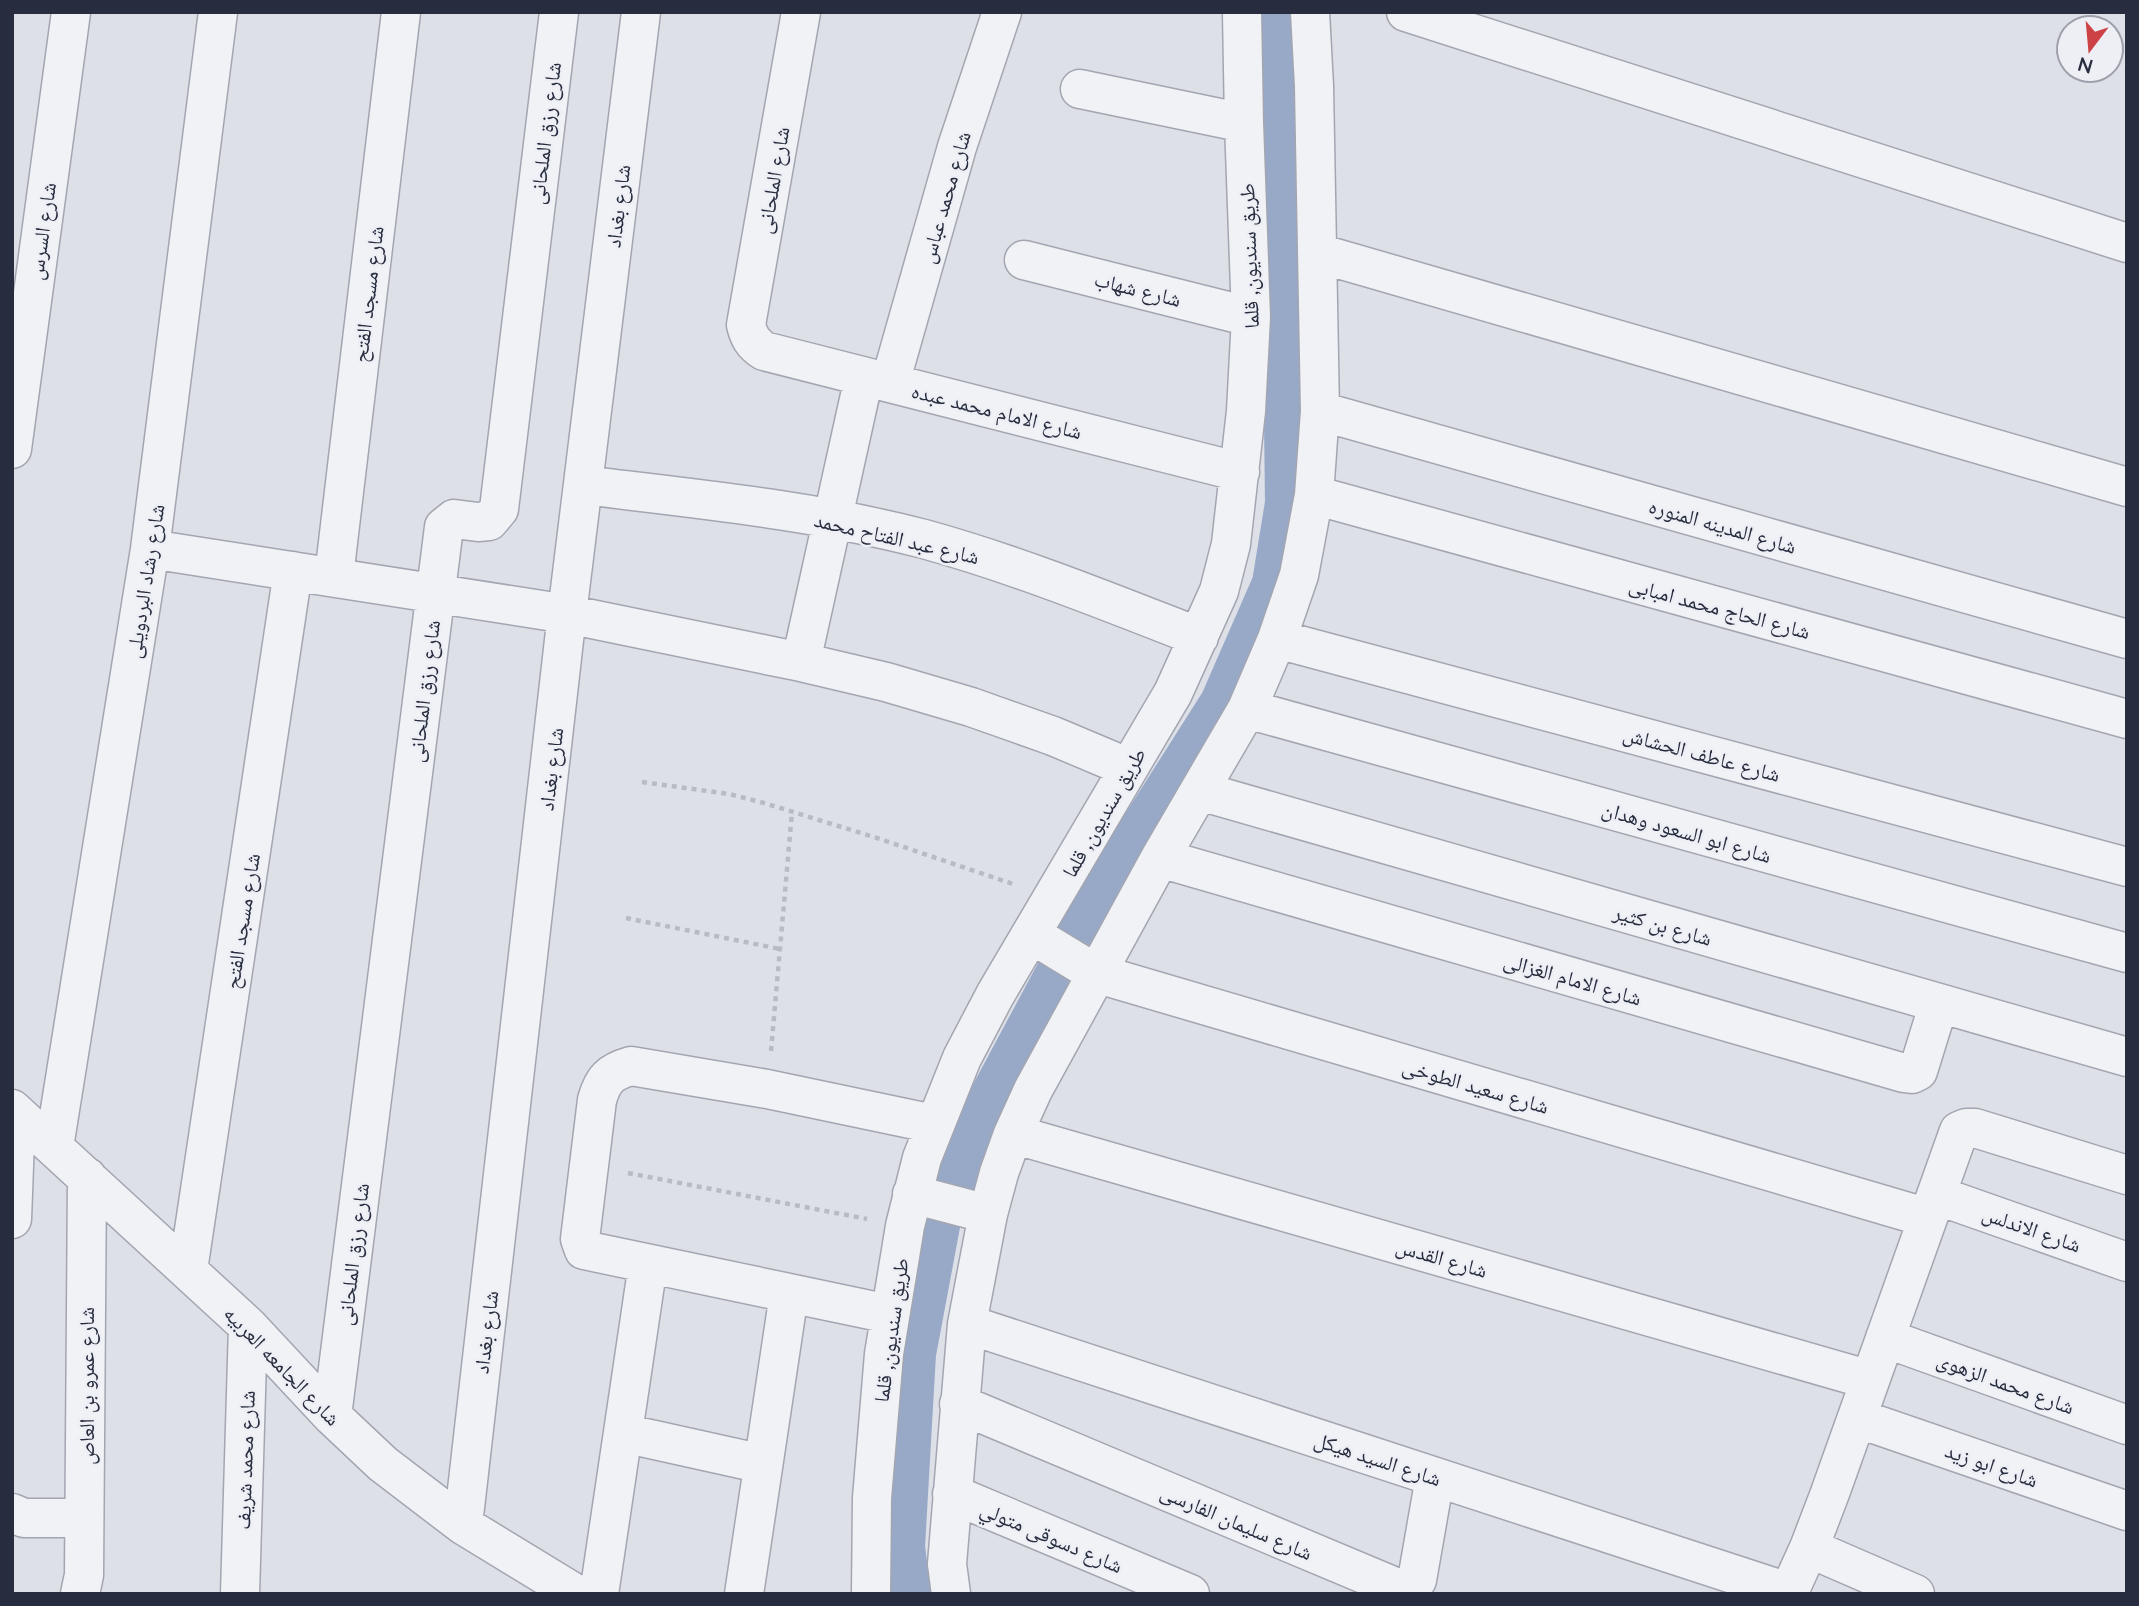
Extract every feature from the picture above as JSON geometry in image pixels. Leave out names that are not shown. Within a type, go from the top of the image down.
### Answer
[{"type":"street","name":"شارع السرس","points":[[12,449],[71,12]]},
{"type":"street","name":"شارع رشاد البردويلى","points":[[54,1147],[150,548],[218,12]]},
{"type":"street","name":"شارع مسجد الفتح","points":[[334,576],[401,12]]},
{"type":"street","name":"شارع رزق الملحانى","points":[[332,1416],[444,527],[454,519],[489,522],[499,509],[559,12]]},
{"type":"street","name":"شارع بغداد","points":[[463,1525],[567,614],[641,12]]},
{"type":"street","name":"شارع الملحانى","points":[[755,345],[746,325],[801,12]]},
{"type":"street","name":"شارع محمد عباس","points":[[801,662],[831,520],[1002,12]]},
{"type":"street","name":"طريق سنديون, قلما","points":[[871,1594],[872,1498],[884,1354],[909,1210],[922,1158],[934,1124],[978,1027],[1173,693],[1220,591],[1231,544],[1240,471],[1251,317],[1242,12]]},
{"type":"street","points":[[951,1594],[947,1564],[967,1324],[988,1214],[999,1173],[1032,1090],[1095,973],[1247,709],[1277,639],[1299,575],[1314,495],[1320,411],[1314,86],[1310,12]]},
{"type":"street","points":[[1406,12],[2127,243]]},
{"type":"street","points":[[1080,89],[1244,123]]},
{"type":"street","points":[[1318,253],[2127,487]]},
{"type":"street","name":"شارع شهاب","points":[[1024,260],[1251,317]]},
{"type":"street","name":"شارع الامام محمد عبده","points":[[755,345],[764,351],[1240,471]]},
{"type":"street","name":"شارع المدينه المنوره","points":[[1320,411],[2127,639]]},
{"type":"street","name":"شارع عبد الفتاح محمد","points":[[583,485],[762,508],[888,531],[968,552],[1070,587],[1199,637]]},
{"type":"street","name":"شارع الحاج محمد امبابى","points":[[1314,495],[2127,719]]},
{"type":"street","points":[[150,548],[567,614],[801,662],[886,682],[971,707],[1053,736],[1129,768]]},
{"type":"street","name":"شارع مسجد الفتح","points":[[188,1270],[293,571]]},
{"type":"street","name":"شارع عاطف الحشاش","points":[[1277,639],[2127,867]]},
{"type":"street","name":"شارع ابو السعود وهدان","points":[[1247,709],[2127,953]]},
{"type":"street","name":"شارع بن كثير","points":[[1200,791],[2127,1057]]},
{"type":"street","name":"شارع الامام الغزالى","points":[[1160,858],[1904,1073],[1912,1074],[1918,1071],[1939,1003]]},
{"type":"street","name":"شارع سعيد الطوخى","points":[[1031,934],[1095,973],[1932,1206]]},
{"type":"street","points":[[889,1314],[590,1252],[582,1247],[580,1239],[601,1088],[617,1070],[631,1066],[767,1089],[934,1124]]},
{"type":"street","points":[[12,1219],[14,1111]]},
{"type":"street","name":"شارع الجامعه العربيه","points":[[14,1111],[248,1326],[332,1416],[383,1464],[463,1525],[576,1594]]},
{"type":"street","points":[[1788,1593],[1809,1548],[1857,1418],[1957,1135],[1966,1128],[1975,1128],[2127,1175]]},
{"type":"street","name":"شارع القدس","points":[[1013,1134],[1870,1380]]},
{"type":"street","name":"شارع عمرو بن العاص","points":[[80,1594],[84,1575],[87,1177]]},
{"type":"street","name":"شارع الاندلس","points":[[1932,1206],[2127,1262]]},
{"type":"street","points":[[909,1210],[988,1214]]},
{"type":"street","points":[[599,1594],[648,1264]]},
{"type":"street","points":[[744,1594],[789,1294]]},
{"type":"street","name":"شارع السيد هيكل","points":[[967,1324],[1435,1477],[1691,1578],[1788,1593]]},
{"type":"street","name":"شارع محمد شريف","points":[[240,1594],[248,1326]]},
{"type":"street","name":"شارع محمد الزهوى","points":[[1885,1338],[2127,1425]]},
{"type":"street","name":"شارع سليمان الفارسى","points":[[960,1404],[1395,1587],[1408,1588],[1417,1580],[1435,1477]]},
{"type":"street","name":"شارع ابو زيد","points":[[1857,1418],[2127,1511]]},
{"type":"street","points":[[623,1433],[764,1464]]},
{"type":"street","name":"شارع دسوقى متولي","points":[[952,1494],[1126,1582],[1190,1594]]},
{"type":"street","points":[[12,1513],[24,1518],[84,1518]]},
{"type":"street","points":[[1809,1548],[1915,1594]]},
{"type":"path","points":[[642,782],[729,794],[1053,897]]},
{"type":"path","points":[[767,1089],[792,812]]},
{"type":"path","points":[[626,919],[780,949]]},
{"type":"path","points":[[589,1166],[909,1210]]},
{"type":"waterway","points":[[911,1594],[905,1547],[916,1354],[942,1215],[989,1097],[1096,897],[1220,702],[1272,583],[1285,503],[1279,12]]}]
